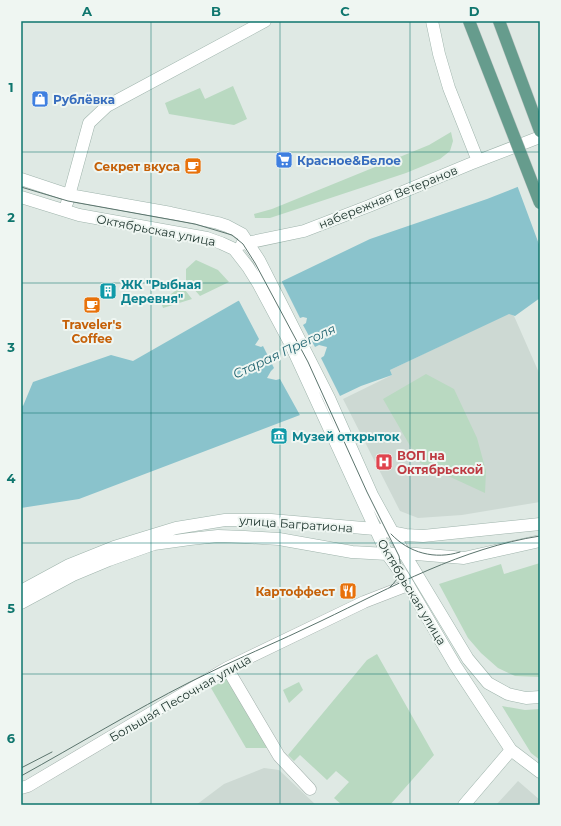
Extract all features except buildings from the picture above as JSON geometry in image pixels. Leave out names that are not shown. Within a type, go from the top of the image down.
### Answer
[{"type":"main road","points":[[65,211],[89,123],[106,106],[265,21]]},
{"type":"main road","points":[[432,21],[440,60],[449,88],[478,161]]},
{"type":"main road","points":[[470,21],[540,202]]},
{"type":"main road","points":[[499,21],[540,131]]},
{"type":"main road","name":"набережная Ветеранов","points":[[234,249],[240,245],[304,231],[540,136]]},
{"type":"main road","name":"Октябрьская улица","points":[[21,179],[69,195],[172,213],[218,223],[242,234],[249,243],[254,264],[290,343],[324,401],[392,532],[468,659],[488,683],[508,694],[526,698],[540,697]]},
{"type":"main road","name":"Октябрьская улица","points":[[21,197],[65,211],[189,234],[221,243],[234,249],[254,264]]},
{"type":"main road","name":"Октябрьская улица","points":[[324,401],[375,529],[387,554],[400,571],[456,665],[511,750],[540,772]]},
{"type":"main road","name":"улица Багратиона","points":[[21,591],[69,565],[114,547],[176,528],[226,520],[271,520],[375,529],[424,536],[540,524]]},
{"type":"main road","name":"улица Багратиона","points":[[21,603],[73,575],[109,560],[154,544],[190,539],[218,536],[279,539],[352,552],[387,554],[404,553],[464,558],[540,541]]},
{"type":"main road","name":"Большая Песочная улица","points":[[21,788],[28,786],[227,668],[364,602],[408,585]]},
{"type":"main road","points":[[227,668],[279,756],[310,788]]},
{"type":"main road","points":[[464,805],[511,750]]},
{"type":"shaded area","points":[[509,313],[514,316],[540,375],[540,502],[462,515],[418,518],[400,511],[343,399],[392,375],[390,370]]},
{"type":"shaded area","points":[[264,768],[279,770],[316,805],[196,805],[224,784]]},
{"type":"shaded area","points":[[518,781],[540,800],[540,805],[496,805]]},
{"type":"green space","points":[[233,86],[247,119],[234,125],[169,114],[165,103],[200,88],[205,99]]},
{"type":"green space","points":[[451,132],[453,141],[450,151],[440,159],[406,173],[270,218],[255,218],[254,214],[272,209],[429,145]]},
{"type":"green space","points":[[196,260],[218,270],[229,282],[200,296],[186,280],[186,269]]},
{"type":"green space","points":[[182,286],[192,299],[163,308],[160,299],[171,294]]},
{"type":"green space","points":[[426,374],[454,389],[477,438],[486,471],[485,493],[420,463],[383,399]]},
{"type":"green space","points":[[540,563],[540,677],[515,676],[498,668],[481,653],[468,638],[439,584],[501,564],[504,574]]},
{"type":"green space","points":[[377,654],[434,755],[390,805],[342,805],[334,798],[349,782],[336,771],[327,780],[300,755],[294,761],[288,755],[367,660]]},
{"type":"green space","points":[[228,678],[270,748],[246,748],[211,688]]},
{"type":"green space","points":[[299,682],[303,690],[289,703],[283,690]]},
{"type":"green space","points":[[502,706],[525,710],[540,709],[540,760],[531,753]]},
{"type":"water","name":"Старая Преголя","points":[[540,178],[540,298],[515,316],[509,314],[390,370],[392,375],[361,386],[300,415],[79,499],[21,508],[21,405],[23,406],[33,382],[111,355],[133,361],[238,301],[370,239],[487,199]]},
{"type":"pier","points":[[540,176],[540,247],[517,185]]},
{"type":"pier","points":[[281,280],[300,318],[307,318],[306,323],[303,325],[315,347],[319,345],[327,347],[324,356],[321,358],[341,398],[301,417],[280,379],[276,380],[267,378],[274,368],[263,346],[261,347],[255,345],[259,339],[238,299]]},
{"type":"tram line","points":[[21,187],[68,201],[195,224],[232,235],[243,244],[255,263],[308,362],[367,492],[399,556],[400,565],[398,577],[390,587]]},
{"type":"tram line","points":[[391,534],[406,546],[423,553],[441,555],[460,552]]},
{"type":"tram line","points":[[21,776],[126,716],[190,682],[305,629],[401,582],[455,559],[511,542],[540,536]]},
{"type":"tram line","points":[[21,768],[52,752]]},
{"type":"place","name":"Рублёвка","points":[[40,99]]},
{"type":"place","name":"Красное&Белое","points":[[284,160]]},
{"type":"place","name":"Секрет вкуса","points":[[193,166]]},
{"type":"place","name":"ЖК \"Рыбная Деревня\"","points":[[108,291]]},
{"type":"place","name":"Traveler's Coffee","points":[[92,305]]},
{"type":"place","name":"Музей открыток","points":[[279,436]]},
{"type":"place","name":"ВОП на Октябрьской","points":[[384,462]]},
{"type":"place","name":"Картоффест","points":[[348,591]]}]
